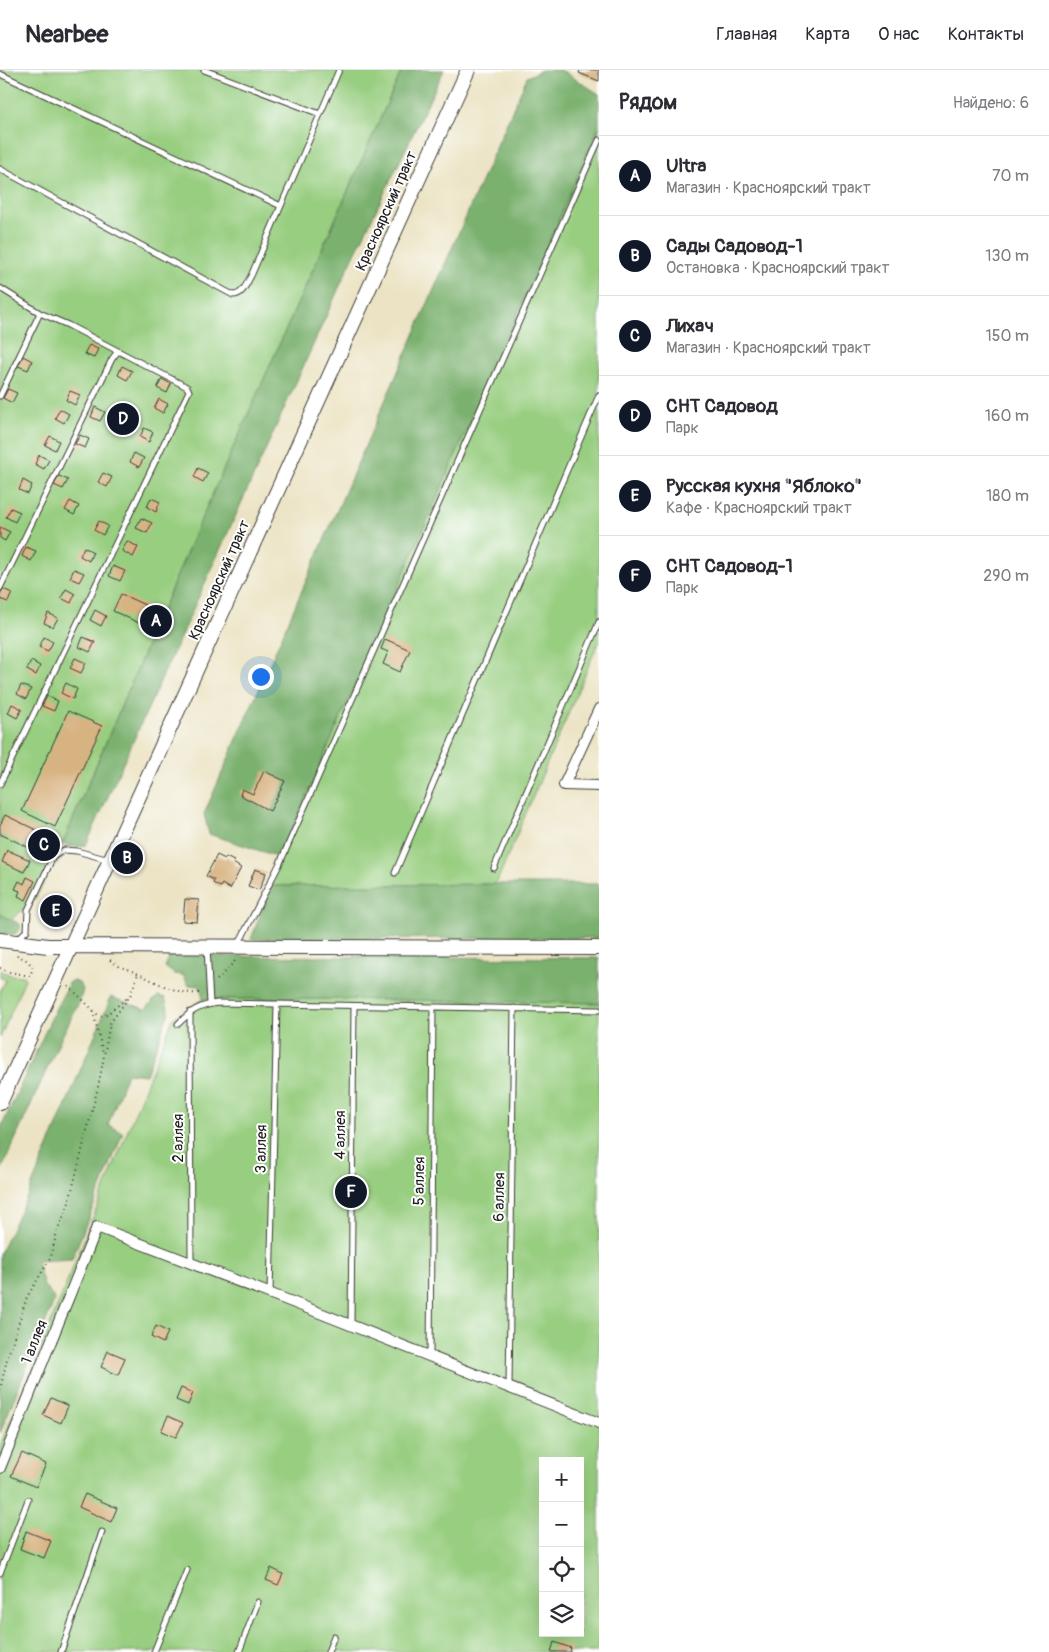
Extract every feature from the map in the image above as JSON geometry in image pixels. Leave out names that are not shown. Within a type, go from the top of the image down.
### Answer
[{"type":"main road","name":"Красноярский тракт","points":[[0,1103],[468,70]]},
{"type":"main road","points":[[0,940],[15,948],[71,946],[599,948]]},
{"type":"street","points":[[599,709],[564,786],[599,786]]},
{"type":"street","name":"1 аллея","points":[[0,1468],[97,1227],[191,1263]]},
{"type":"street","points":[[191,1263],[599,1423]]},
{"type":"lane","points":[[204,70],[320,114]]},
{"type":"lane","points":[[0,169],[233,295],[238,295],[251,276],[338,70]]},
{"type":"lane","points":[[0,74],[281,206]]},
{"type":"lane","points":[[243,948],[599,140]]},
{"type":"lane","points":[[0,288],[40,313],[68,325],[187,387],[189,390],[0,784]]},
{"type":"lane","points":[[0,396],[40,313]]},
{"type":"lane","points":[[0,588],[112,359],[118,351]]},
{"type":"lane","points":[[395,873],[599,394]]},
{"type":"lane","points":[[494,868],[599,622]]},
{"type":"lane","points":[[15,948],[27,930],[28,910],[53,857],[64,850],[77,851],[110,860]]},
{"type":"lane","points":[[207,947],[210,1004]]},
{"type":"lane","points":[[178,1024],[190,1012],[203,1005],[210,1004],[599,1010]]},
{"type":"lane","name":"3 аллея","points":[[270,1293],[277,1004]]},
{"type":"lane","name":"4 аллея","points":[[351,1325],[354,1006]]},
{"type":"lane","name":"5 аллея","points":[[430,1356],[433,1007]]},
{"type":"lane","name":"6 аллея","points":[[509,1387],[514,1008]]},
{"type":"lane","name":"2 аллея","points":[[190,1012],[191,1263]]},
{"type":"lane","points":[[0,1573],[28,1500]]},
{"type":"lane","points":[[61,1652],[102,1532]]},
{"type":"lane","points":[[154,1652],[187,1570]]},
{"type":"lane","points":[[239,1652],[258,1602]]},
{"type":"lane","points":[[328,1652],[334,1636]]},
{"type":"path","points":[[0,968],[30,976],[34,968],[15,948]]},
{"type":"path","points":[[109,958],[116,965],[171,990],[191,993],[205,992],[210,990],[243,948]]},
{"type":"path","points":[[0,1390],[7,1359],[27,1297],[51,1256],[57,1231],[68,1206],[110,1023],[130,996],[138,974]]},
{"type":"path","points":[[66,985],[98,1016],[106,1015],[130,996]]},
{"type":"path","points":[[94,1011],[104,1055]]},
{"type":"green space","points":[[0,70],[402,70],[196,531],[63,843],[35,900],[8,922],[0,917]]},
{"type":"green space","points":[[402,70],[444,70],[348,268],[86,845],[74,847],[66,845],[63,843],[196,531]]},
{"type":"green space","points":[[542,70],[561,70],[599,94],[599,127],[286,843],[276,856],[209,834],[204,814],[527,77]]},
{"type":"green space","points":[[599,127],[599,641],[496,884],[267,886]]},
{"type":"green space","points":[[599,884],[599,938],[251,939],[271,886]]},
{"type":"green space","points":[[0,914],[20,924],[18,932],[9,935],[0,933]]},
{"type":"green space","points":[[169,956],[599,958],[599,1003],[203,999],[200,986],[188,985],[183,975],[174,974],[165,967]]},
{"type":"green space","points":[[0,970],[10,975],[23,976],[25,979],[0,1038],[0,991],[6,980],[0,977]]},
{"type":"green space","points":[[70,982],[79,983],[83,989],[80,1001],[61,1038],[0,1173],[0,1130],[57,1006]]},
{"type":"green space","points":[[158,996],[165,998],[169,1012],[146,1075],[127,1073],[108,1125],[123,1133],[72,1259],[37,1261],[44,1286],[55,1299],[0,1433],[0,1253],[29,1192],[111,997],[145,1009]]},
{"type":"green space","points":[[203,999],[599,1003],[599,1652],[0,1652],[0,1445],[173,1018]]},
{"type":"building","points":[[580,70],[599,70],[599,81],[579,73]]},
{"type":"building","points":[[89,345],[98,349],[94,358],[84,354]]},
{"type":"building","points":[[23,356],[32,361],[28,370],[18,366]]},
{"type":"building","points":[[122,366],[132,371],[127,380],[118,375]]},
{"type":"building","points":[[162,379],[171,384],[167,393],[157,388]]},
{"type":"building","points":[[8,389],[17,393],[12,403],[3,398]]},
{"type":"building","points":[[70,391],[80,395],[75,405],[66,400]]},
{"type":"building","points":[[159,399],[168,404],[163,413],[154,408]]},
{"type":"building","points":[[95,407],[105,412],[100,421],[91,417]]},
{"type":"building","points":[[60,409],[69,414],[64,423],[55,418]]},
{"type":"building","points":[[144,428],[153,432],[149,442],[140,437]]},
{"type":"building","points":[[80,435],[89,439],[85,448],[75,444]]},
{"type":"building","points":[[50,436],[59,441],[55,450],[45,445]]},
{"type":"building","points":[[134,453],[144,458],[139,467],[130,462]]},
{"type":"building","points":[[39,455],[49,460],[44,469],[35,464]]},
{"type":"building","points":[[198,468],[208,473],[203,482],[194,477]]},
{"type":"building","points":[[103,473],[112,477],[107,487],[98,482]]},
{"type":"building","points":[[59,476],[68,480],[63,489],[54,485]]},
{"type":"building","points":[[23,480],[32,485],[28,494],[19,490]]},
{"type":"building","points":[[151,498],[160,502],[156,512],[147,507]]},
{"type":"building","points":[[70,501],[79,506],[74,515],[65,510]]},
{"type":"building","points":[[11,508],[20,512],[15,522],[6,517]]},
{"type":"building","points":[[141,518],[152,523],[147,533],[136,528]]},
{"type":"building","points":[[99,521],[108,526],[103,535],[94,530]]},
{"type":"building","points":[[0,527],[10,532],[5,541],[0,538]]},
{"type":"building","points":[[127,541],[138,547],[133,557],[122,551]]},
{"type":"building","points":[[26,547],[36,551],[31,561],[22,556]]},
{"type":"building","points":[[84,547],[93,552],[89,561],[80,556]]},
{"type":"building","points":[[113,566],[125,571],[120,581],[109,576]]},
{"type":"building","points":[[74,569],[84,573],[79,582],[70,578]]},
{"type":"building","points":[[3,589],[12,593],[8,602],[0,599]]},
{"type":"building","points":[[66,589],[75,594],[71,603],[61,598]]},
{"type":"building","points":[[121,594],[160,612],[152,629],[113,611]]},
{"type":"building","points":[[95,610],[106,616],[101,626],[90,620]]},
{"type":"building","points":[[48,613],[58,618],[53,627],[44,623]]},
{"type":"building","points":[[44,637],[53,642],[48,651],[39,647]]},
{"type":"building","points":[[83,637],[95,642],[90,652],[79,647]]},
{"type":"building","points":[[385,639],[410,650],[400,672],[383,664],[388,652],[381,649]]},
{"type":"building","points":[[75,658],[86,663],[81,673],[70,668]]},
{"type":"building","points":[[31,661],[40,666],[36,675],[27,670]]},
{"type":"building","points":[[66,683],[77,689],[73,699],[61,693]]},
{"type":"building","points":[[21,685],[31,689],[26,699],[17,694]]},
{"type":"building","points":[[47,696],[58,701],[54,711],[42,706]]},
{"type":"building","points":[[12,704],[22,709],[17,718],[8,713]]},
{"type":"building","points":[[68,711],[102,726],[55,827],[22,811]]},
{"type":"building","points":[[264,771],[285,781],[270,811],[240,795],[242,789],[253,794]]},
{"type":"building","points":[[5,815],[55,839],[47,856],[0,834],[0,825]]},
{"type":"building","points":[[7,850],[30,860],[24,872],[2,862]]},
{"type":"building","points":[[217,855],[234,861],[233,863],[241,868],[230,889],[222,884],[220,887],[213,883],[214,880],[206,876]]},
{"type":"building","points":[[255,869],[266,873],[259,890],[248,886]]},
{"type":"building","points":[[27,877],[35,881],[26,900],[18,896],[20,891],[15,889],[19,881],[24,884]]},
{"type":"building","points":[[185,899],[199,900],[197,922],[183,921]]},
{"type":"building","points":[[156,1326],[168,1332],[163,1343],[151,1337]]},
{"type":"building","points":[[108,1351],[125,1358],[118,1375],[101,1367]]},
{"type":"building","points":[[181,1388],[193,1393],[188,1405],[176,1400]]},
{"type":"building","points":[[51,1398],[68,1406],[61,1423],[43,1415]]},
{"type":"building","points":[[168,1416],[183,1423],[176,1437],[161,1431]]},
{"type":"building","points":[[22,1453],[46,1464],[36,1487],[11,1476]]},
{"type":"building","points":[[85,1494],[117,1508],[111,1522],[79,1507]]},
{"type":"building","points":[[26,1531],[51,1541],[44,1558],[20,1549]]},
{"type":"building","points":[[271,1568],[283,1574],[278,1585],[266,1580]]},
{"type":"building","points":[[554,1642],[571,1648],[570,1652],[551,1652]]},
{"type":"place","name":"СНТ Садовод","points":[[123,419]]},
{"type":"place","name":"Ultra","points":[[156,621]]},
{"type":"place","name":"Лихач","points":[[44,845]]},
{"type":"place","name":"Сады Садовод-1","points":[[127,858]]},
{"type":"place","name":"Русская кухня \"Яблоко\"","points":[[56,911]]},
{"type":"place","name":"СНТ Садовод-1","points":[[351,1192]]}]
